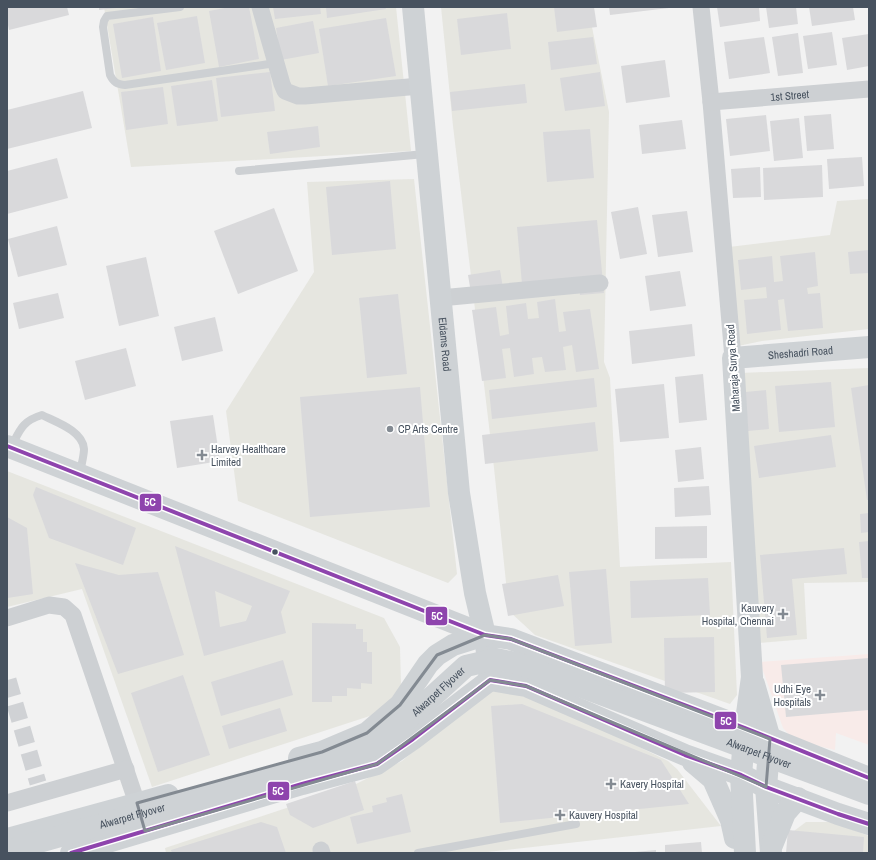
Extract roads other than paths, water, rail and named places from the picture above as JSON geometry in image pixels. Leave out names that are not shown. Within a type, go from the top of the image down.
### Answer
[{"type":"main road","name":"Eldams Road","points":[[413,7],[459,493],[475,593],[485,635],[490,680]]},
{"type":"main road","name":"Sheshadri Road","points":[[732,358],[869,347]]},
{"type":"main road","name":"Maharaja Surya Road","points":[[732,358],[752,678],[740,775],[745,853]]},
{"type":"main road","points":[[9,447],[485,635],[511,639],[745,728],[869,778]]},
{"type":"main road","points":[[7,839],[322,752],[367,733],[400,705],[428,664],[436,655],[453,645],[485,635]]},
{"type":"main road","name":"Alwarpet Flyover","points":[[7,851],[356,753],[381,741],[466,666],[496,659],[520,664],[869,794]]},
{"type":"main road","points":[[752,678],[770,738],[766,787],[770,851]]},
{"type":"main road","points":[[71,853],[302,784],[377,764],[413,739],[490,680],[526,686],[685,755],[740,775],[766,787],[869,824]]},
{"type":"main road","points":[[685,755],[712,779],[731,820],[738,853]]},
{"type":"main road","points":[[770,851],[785,813],[798,798]]},
{"type":"street","points":[[260,7],[285,91],[298,96],[318,96],[420,86]]},
{"type":"street","name":"Maharaja Surya Road","points":[[701,7],[711,102],[732,358]]},
{"type":"street","name":"1st Street","points":[[711,102],[869,89]]},
{"type":"street","points":[[440,298],[600,283]]},
{"type":"street","points":[[7,618],[49,605],[64,607],[73,615],[126,769],[145,831]]},
{"type":"street","points":[[7,803],[39,788],[126,769]]},
{"type":"lane","points":[[180,7],[107,16],[104,21],[104,27],[110,75],[113,81],[117,84],[125,85],[276,63]]},
{"type":"lane","points":[[239,171],[426,154]]},
{"type":"lane","points":[[9,447],[23,425],[32,418],[42,415],[76,432],[82,439],[84,449],[80,475]]},
{"type":"lane","points":[[418,853],[576,824]]},
{"type":"tunnel","points":[[8,680],[38,783]]},
{"type":"place","name":"CP Arts Centre","points":[[390,429]]},
{"type":"place","name":"Harvey Healthcare Limited","points":[[202,455]]},
{"type":"place","name":"Kauvery Hospital, Chennai","points":[[783,614]]},
{"type":"place","name":"Udhi Eye Hospitals","points":[[820,695]]},
{"type":"place","name":"Kavery Hospital","points":[[611,784]]},
{"type":"place","name":"Kauvery Hospital","points":[[560,815]]}]
